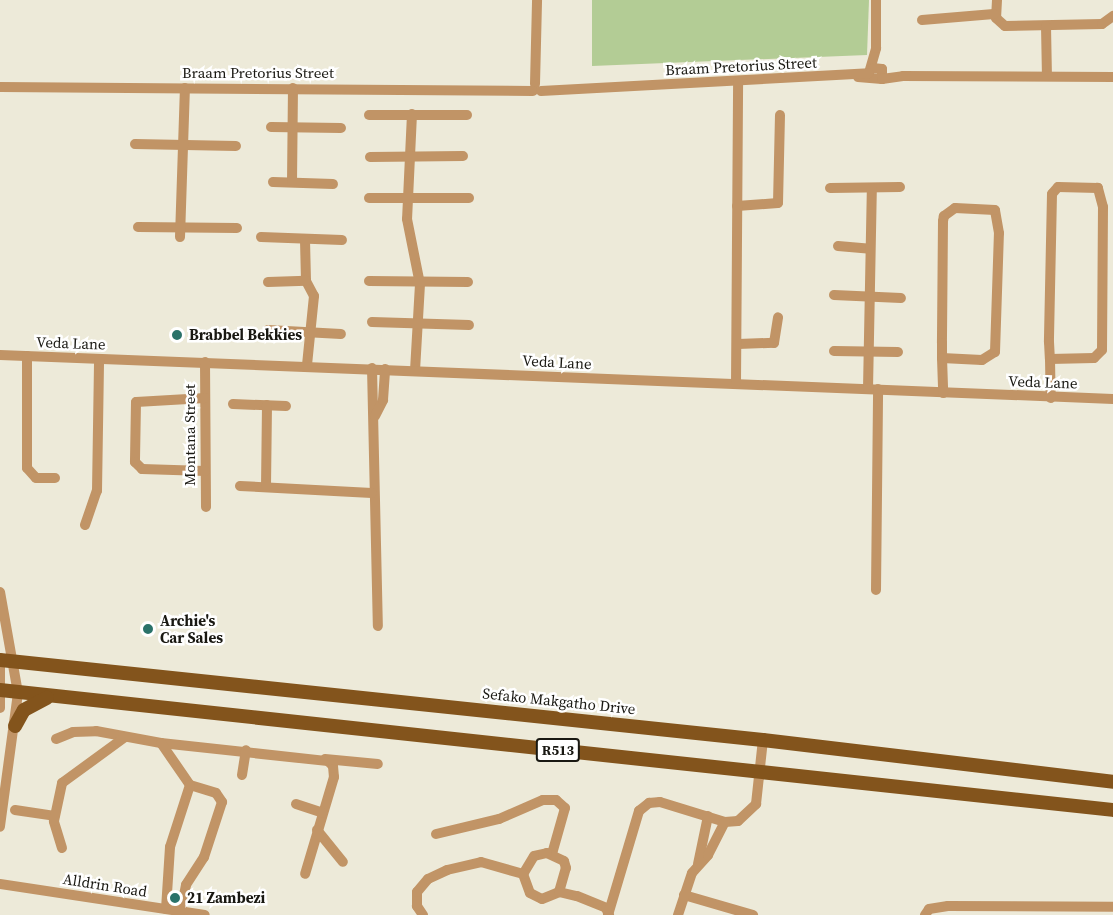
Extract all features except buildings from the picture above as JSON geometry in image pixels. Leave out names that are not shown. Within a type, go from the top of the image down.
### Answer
[{"type":"main road","name":"Sefako Makgatho Drive","points":[[0,659],[763,740],[1113,782]]},
{"type":"main road","name":"R513","points":[[1,690],[1113,810]]},
{"type":"main road","points":[[15,726],[29,706],[48,698],[64,697]]},
{"type":"street","points":[[537,0],[537,87]]},
{"type":"street","points":[[876,0],[876,73]]},
{"type":"street","points":[[994,14],[997,0]]},
{"type":"street","points":[[922,20],[994,14]]},
{"type":"street","points":[[994,14],[1005,26],[1105,23],[1113,16]]},
{"type":"street","points":[[1046,26],[1047,76]]},
{"type":"street","name":"Braam Pretorius Street","points":[[0,87],[515,90],[537,87],[738,81],[876,73],[903,76],[1113,77]]},
{"type":"street","points":[[736,384],[738,81]]},
{"type":"street","points":[[180,232],[185,88]]},
{"type":"street","points":[[292,182],[293,88]]},
{"type":"street","points":[[412,114],[407,226],[420,284],[416,370]]},
{"type":"street","points":[[369,115],[467,115]]},
{"type":"street","points":[[737,206],[778,203],[780,115]]},
{"type":"street","points":[[271,127],[341,128]]},
{"type":"street","points":[[135,144],[236,146]]},
{"type":"street","points":[[370,157],[464,156]]},
{"type":"street","points":[[273,182],[333,184]]},
{"type":"street","points":[[1050,359],[1094,358],[1102,350],[1103,207],[1098,188],[1066,185],[1053,191],[1050,359],[1052,398]]},
{"type":"street","points":[[830,188],[900,187]]},
{"type":"street","points":[[872,188],[867,298],[868,352],[873,389],[876,590]]},
{"type":"street","points":[[369,198],[469,198]]},
{"type":"street","points":[[942,358],[982,360],[995,352],[999,233],[995,210],[955,208],[944,216],[942,358],[943,393]]},
{"type":"street","points":[[138,227],[180,232],[237,228]]},
{"type":"street","points":[[261,237],[342,240]]},
{"type":"street","points":[[305,240],[306,281],[314,296],[307,364]]},
{"type":"street","points":[[838,246],[870,249]]},
{"type":"street","points":[[268,282],[306,281]]},
{"type":"street","points":[[369,281],[420,284],[468,282]]},
{"type":"street","points":[[834,296],[902,298]]},
{"type":"street","points":[[738,344],[774,343],[778,317]]},
{"type":"street","points":[[372,322],[469,325]]},
{"type":"street","points":[[268,330],[341,334]]},
{"type":"street","points":[[834,351],[898,352]]},
{"type":"street","name":"Veda Lane","points":[[0,355],[307,364],[1113,399]]},
{"type":"street","points":[[27,356],[27,468],[36,478],[55,478]]},
{"type":"street","points":[[85,525],[97,491],[99,359]]},
{"type":"street","name":"Montana Street","points":[[205,362],[206,507]]},
{"type":"street","points":[[372,368],[375,416],[372,493],[378,626]]},
{"type":"street","points":[[375,416],[383,400],[385,369]]},
{"type":"street","points":[[205,398],[138,400],[135,439],[135,462],[139,468],[205,471]]},
{"type":"street","points":[[233,404],[286,406]]},
{"type":"street","points":[[266,487],[267,405]]},
{"type":"street","points":[[240,486],[372,493]]},
{"type":"street","points":[[0,592],[15,662],[18,693],[0,827]]},
{"type":"street","points":[[0,659],[0,708]]},
{"type":"street","points":[[56,739],[85,730],[161,743],[378,764]]},
{"type":"street","points":[[62,848],[55,816],[65,779],[125,737]]},
{"type":"street","points":[[608,915],[636,820],[644,807],[660,802],[724,822],[738,821],[753,809],[762,771],[763,740]]},
{"type":"street","points":[[161,743],[174,766],[190,785],[216,793],[222,802],[204,857],[186,885],[181,911]]},
{"type":"street","points":[[174,766],[183,745]]},
{"type":"street","points":[[242,775],[246,750]]},
{"type":"street","points":[[305,874],[334,771],[331,763],[321,759]]},
{"type":"street","points":[[166,909],[170,847],[190,785]]},
{"type":"street","points":[[436,834],[499,819],[543,800],[556,800],[565,808],[552,854]]},
{"type":"street","points":[[296,804],[322,813]]},
{"type":"street","points":[[15,810],[55,816]]},
{"type":"street","points":[[678,915],[698,864],[708,816]]},
{"type":"street","points":[[698,864],[708,855],[724,822]]},
{"type":"street","points":[[317,830],[343,862]]},
{"type":"street","points":[[559,892],[565,864],[552,854],[534,856],[523,874],[526,887],[535,897],[548,898],[559,892],[597,903],[608,915]]},
{"type":"street","points":[[423,915],[417,906],[417,892],[428,879],[447,870],[481,862],[523,874]]},
{"type":"street","name":"Alldrin Road","points":[[0,884],[205,915]]},
{"type":"street","points":[[684,895],[753,915]]},
{"type":"street","points":[[927,912],[948,906],[1113,907]]},
{"type":"green space","points":[[592,0],[869,0],[867,55],[592,66]]},
{"type":"place","name":"Brabbel Bekkies","points":[[177,335]]},
{"type":"place","name":"Archie's Car Sales","points":[[148,629]]},
{"type":"place","name":"21 Zambezi","points":[[175,898]]}]
